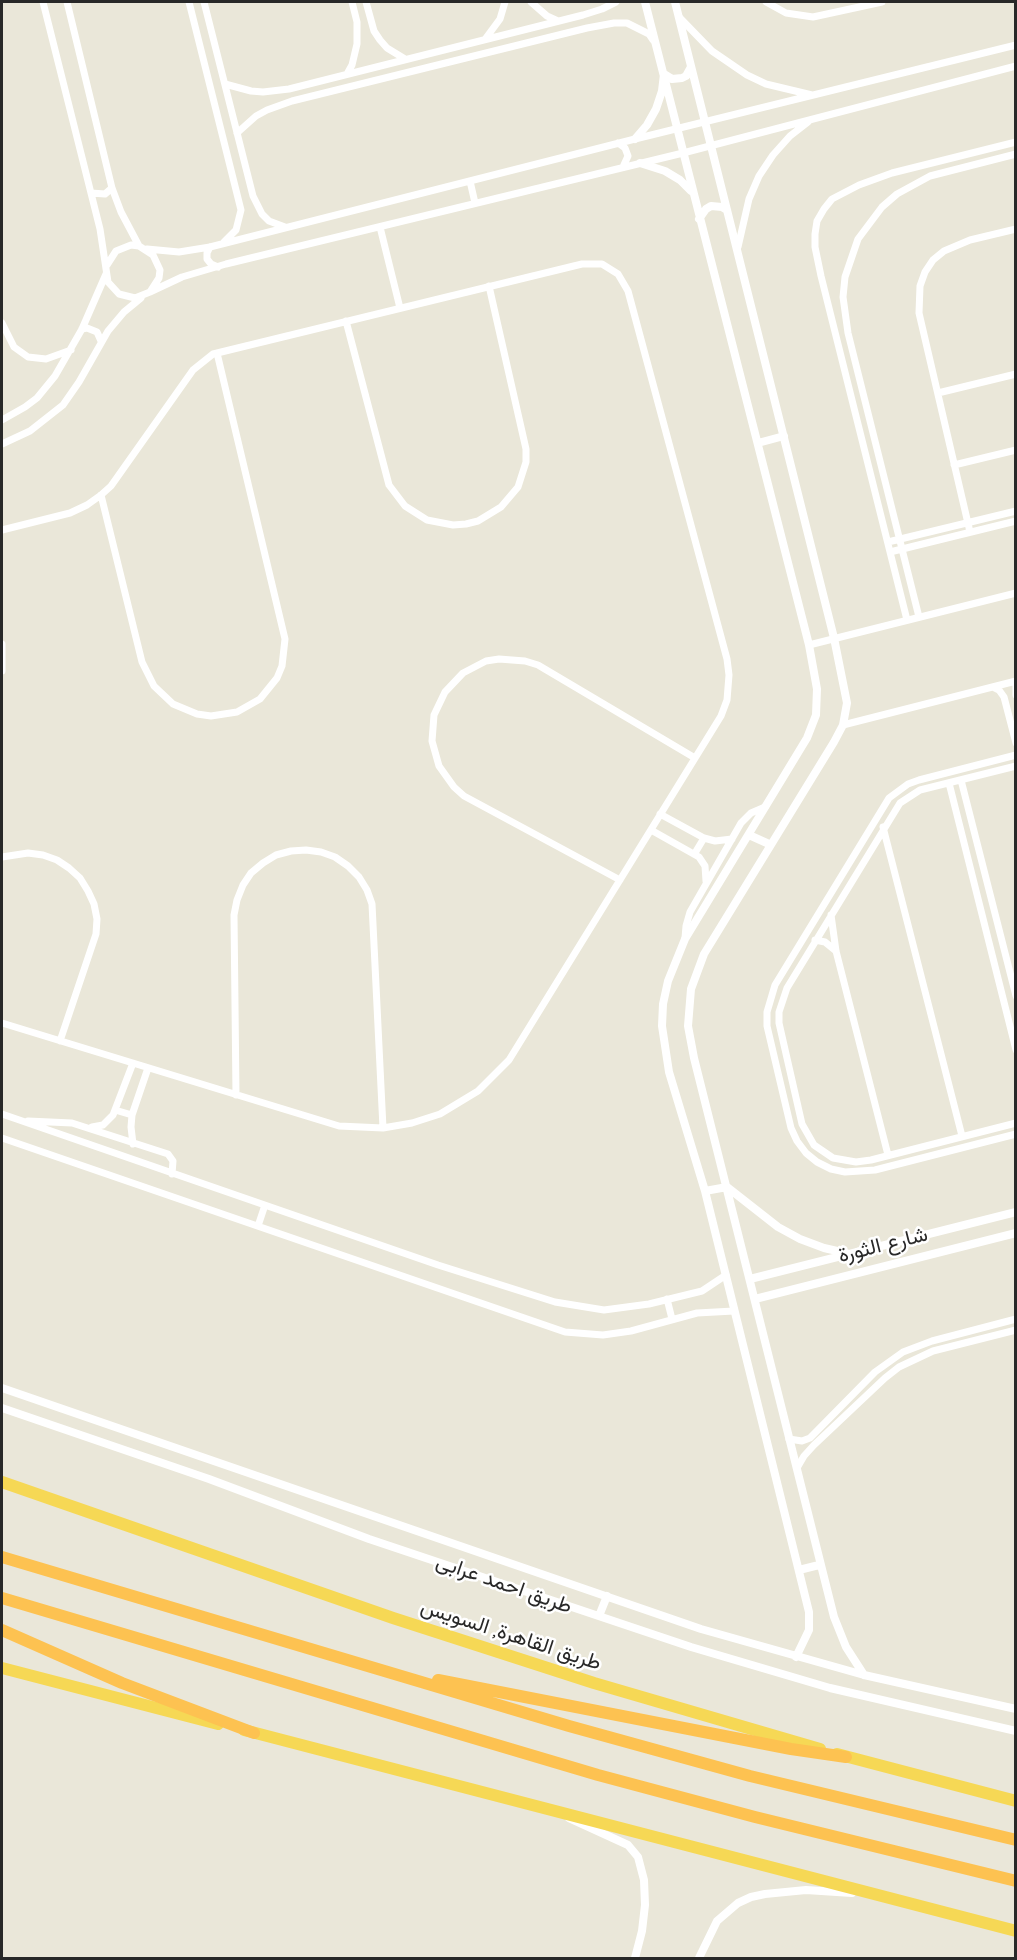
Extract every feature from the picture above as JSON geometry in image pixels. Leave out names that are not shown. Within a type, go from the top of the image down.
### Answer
[{"type":"highway","name":"طريق القاهرة, السويس","points":[[2,1482],[393,1618],[594,1683],[846,1757],[1016,1801]]},
{"type":"highway","points":[[2,1557],[569,1726],[750,1776],[1016,1840]]},
{"type":"highway","points":[[2,1598],[598,1775],[776,1823],[1016,1881]]},
{"type":"highway","points":[[2,1630],[113,1680],[254,1733]]},
{"type":"highway","points":[[2,1668],[1016,1931]]},
{"type":"highway","points":[[389,1671],[790,1749],[846,1757]]},
{"type":"street","points":[[43,2],[112,289],[119,294],[135,298],[143,297]]},
{"type":"street","points":[[67,2],[112,188],[126,224],[143,248],[153,255],[160,270],[159,278],[150,292]]},
{"type":"street","points":[[189,2],[241,210],[240,220],[229,238],[221,245]]},
{"type":"street","points":[[204,2],[256,205],[269,221],[288,228]]},
{"type":"street","points":[[347,74],[357,44],[357,22],[352,2]]},
{"type":"street","points":[[366,2],[370,19],[380,40],[395,55],[405,59]]},
{"type":"street","points":[[484,40],[500,19],[505,2]]},
{"type":"street","points":[[531,2],[547,16],[558,21]]},
{"type":"street","points":[[225,84],[257,92],[289,89],[584,15],[616,2]]},
{"type":"street","points":[[645,2],[809,645],[818,689],[816,715],[807,738],[686,939],[668,981],[663,1004],[662,1026],[669,1072],[705,1191],[810,1621],[806,1639],[796,1657]]},
{"type":"street","points":[[675,2],[846,692],[843,725],[704,954],[691,989],[688,1007],[691,1044],[819,1565],[841,1638],[864,1675]]},
{"type":"street","points":[[766,2],[786,13],[813,17],[882,2]]},
{"type":"street","points":[[584,15],[589,20],[587,28]]},
{"type":"street","points":[[678,17],[712,51],[747,75],[777,87],[814,95]]},
{"type":"street","points":[[357,22],[364,24],[370,19]]},
{"type":"street","points":[[237,133],[261,113],[292,101],[614,22],[627,23],[649,34],[656,44]]},
{"type":"street","points":[[2,420],[36,398],[55,376],[82,329],[110,258],[123,247],[179,252],[221,245],[618,143],[1016,45]]},
{"type":"street","points":[[2,444],[30,431],[63,405],[79,382],[101,341],[116,321],[150,292],[183,277],[711,146],[1016,66]]},
{"type":"street","points":[[664,74],[672,79],[682,78],[686,76],[691,67]]},
{"type":"street","points":[[635,139],[647,125],[656,109],[662,92],[664,74]]},
{"type":"street","points":[[289,89],[286,96],[292,101]]},
{"type":"street","points":[[737,250],[749,199],[759,176],[785,142],[810,120]]},
{"type":"street","points":[[907,620],[821,276],[815,234],[818,221],[832,199],[859,184],[1013,142],[1015,154],[947,171],[914,184],[897,194],[882,207],[858,239],[845,277],[843,297],[848,333],[919,617]]},
{"type":"street","points":[[618,143],[625,148],[628,156],[623,167]]},
{"type":"street","points":[[640,163],[657,167],[673,175],[693,192]]},
{"type":"street","points":[[910,169],[914,184]]},
{"type":"street","points":[[470,181],[475,203]]},
{"type":"street","points":[[237,189],[246,190],[250,187]]},
{"type":"street","points":[[90,193],[105,194],[112,188]]},
{"type":"street","points":[[699,219],[705,209],[711,206],[727,210]]},
{"type":"street","points":[[380,227],[400,308]]},
{"type":"street","points":[[970,532],[919,313],[920,286],[925,272],[938,256],[957,244],[1016,229]]},
{"type":"street","points":[[210,247],[207,260],[218,267]]},
{"type":"street","points":[[2,530],[70,513],[101,495],[111,486],[193,370],[217,352],[589,263],[608,267],[618,274],[626,285],[729,667],[728,691],[724,708],[509,1060],[478,1091],[453,1107],[426,1119],[383,1128],[339,1126],[2,1023]]},
{"type":"street","points":[[346,321],[389,485],[405,506],[427,520],[453,525],[466,524],[478,521],[501,507],[518,487],[526,462],[526,449],[489,286]]},
{"type":"street","points":[[2,323],[5,336],[21,352],[37,359],[71,350]]},
{"type":"street","points":[[82,329],[87,328],[97,332],[101,341]]},
{"type":"street","points":[[101,495],[142,662],[154,686],[173,704],[204,715],[224,715],[237,712],[260,699],[279,672],[285,653],[285,639],[217,352]]},
{"type":"street","points":[[938,393],[1016,374]]},
{"type":"street","points":[[758,444],[784,436]]},
{"type":"street","points":[[954,465],[1016,450]]},
{"type":"street","points":[[888,542],[1016,511]]},
{"type":"street","points":[[890,552],[1016,521]]},
{"type":"street","points":[[809,645],[1016,593]]},
{"type":"street","points":[[2,644],[2,671]]},
{"type":"street","points":[[620,880],[464,795],[454,787],[439,766],[432,741],[434,715],[445,692],[458,677],[474,666],[499,659],[525,661],[538,665],[695,758]]},
{"type":"street","points":[[843,725],[1016,683],[1016,695]]},
{"type":"street","points":[[993,687],[999,690],[1004,697],[1016,743]]},
{"type":"street","points":[[1016,755],[908,784],[890,798],[775,985],[767,1012],[770,1040],[788,1116],[797,1141],[806,1153],[831,1169],[860,1173],[1016,1134]]},
{"type":"street","points":[[1016,766],[913,793],[900,802],[787,988],[780,1012],[782,1036],[802,1124],[814,1145],[833,1158],[856,1162],[1016,1123]]},
{"type":"street","points":[[961,780],[1014,993],[1001,994]]},
{"type":"street","points":[[949,783],[1016,1050]]},
{"type":"street","points":[[908,784],[913,793]]},
{"type":"street","points":[[686,939],[688,916],[732,839],[747,816],[765,807]]},
{"type":"street","points":[[660,814],[704,838],[715,841],[732,839]]},
{"type":"street","points":[[884,826],[962,1136]]},
{"type":"street","points":[[651,830],[695,854],[705,866],[706,883]]},
{"type":"street","points":[[749,835],[770,844]]},
{"type":"street","points":[[695,854],[704,838]]},
{"type":"street","points":[[236,1095],[234,915],[237,900],[251,873],[276,855],[306,849],[321,852],[336,857],[359,877],[372,904],[383,1128]]},
{"type":"street","points":[[2,857],[28,853],[57,860],[80,878],[94,904],[97,919],[96,934],[60,1041]]},
{"type":"street","points":[[840,878],[850,883]]},
{"type":"street","points":[[832,890],[842,896]]},
{"type":"street","points":[[831,915],[836,951],[888,1155]]},
{"type":"street","points":[[815,940],[825,942],[836,951]]},
{"type":"street","points":[[88,1127],[103,1125],[110,1119],[133,1063]]},
{"type":"street","points":[[133,1144],[132,1115],[148,1068]]},
{"type":"street","points":[[115,1110],[132,1115]]},
{"type":"street","points":[[2,1114],[438,1265],[555,1302],[604,1310],[702,1291],[726,1275]]},
{"type":"street","points":[[20,1120],[60,1122],[88,1127],[168,1154],[173,1161],[172,1174]]},
{"type":"street","points":[[2,1138],[566,1332],[603,1335],[631,1331],[697,1313],[734,1311]]},
{"type":"street","points":[[705,1191],[726,1187],[778,1227],[824,1248],[849,1253]]},
{"type":"street","points":[[258,1226],[265,1205]]},
{"type":"street","name":"شارع الثورة","points":[[750,1279],[1016,1212]]},
{"type":"street","name":"شارع الثورة","points":[[755,1299],[1016,1233]]},
{"type":"street","points":[[667,1299],[672,1319]]},
{"type":"street","points":[[789,1439],[797,1442],[810,1438],[875,1372],[903,1352],[932,1341],[1016,1319]]},
{"type":"street","points":[[797,1468],[814,1445],[899,1367],[933,1351],[1016,1330]]},
{"type":"street","name":"طريق احمد عرابى","points":[[2,1388],[701,1629],[864,1675],[1016,1709]]},
{"type":"street","name":"طريق احمد عرابى","points":[[2,1408],[208,1479],[369,1539],[691,1647],[811,1683],[1016,1731]]},
{"type":"street","points":[[799,1570],[819,1565]]},
{"type":"street","points":[[599,1616],[607,1596]]},
{"type":"street","points":[[564,1815],[628,1845],[638,1857],[644,1880],[645,1905],[635,1959]]},
{"type":"street","points":[[699,1959],[717,1921],[733,1907],[751,1897],[806,1890],[868,1894]]}]
